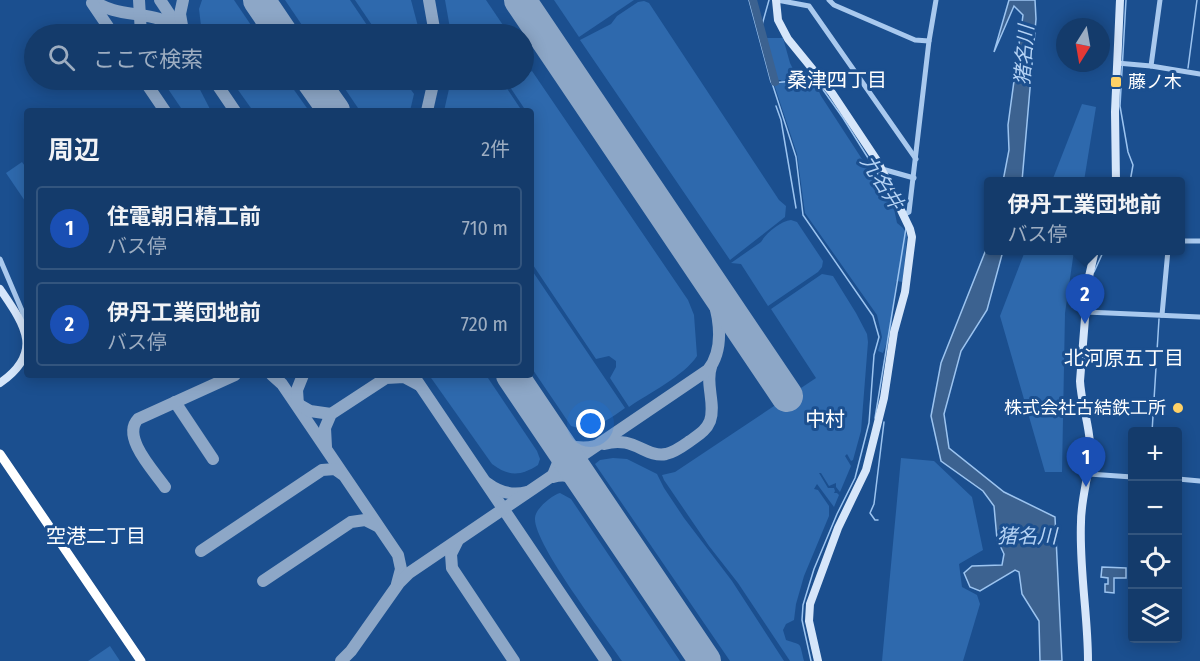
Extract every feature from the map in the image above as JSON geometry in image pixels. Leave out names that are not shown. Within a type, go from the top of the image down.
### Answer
[{"type":"highway","points":[[0,454],[137,661]]},
{"type":"highway","points":[[0,465],[137,661]]},
{"type":"street","points":[[818,661],[809,621],[810,604],[838,528],[862,480],[884,398],[894,332],[905,292],[912,237],[882,169],[832,93],[788,39],[778,20],[776,0],[809,6],[916,159]]},
{"type":"street","points":[[829,0],[834,5],[915,40],[929,41]]},
{"type":"street","points":[[903,215],[909,212],[936,0]]},
{"type":"street","points":[[1116,177],[1115,112],[1120,0]]},
{"type":"street","points":[[1150,66],[1160,0]]},
{"type":"street","points":[[1117,63],[1200,74]]},
{"type":"street","points":[[882,169],[914,178]]},
{"type":"street","points":[[1185,240],[1200,241]]},
{"type":"street","points":[[1088,661],[1080,521],[1089,474],[1089,429],[1080,393],[1080,381],[1088,282],[1094,255]]},
{"type":"street","points":[[1162,315],[1168,255]]},
{"type":"street","points":[[0,259],[23,313],[24,322]]},
{"type":"street","points":[[0,289],[24,328]]},
{"type":"street","points":[[1086,312],[1200,318]]},
{"type":"street","points":[[0,383],[12,375],[24,354]]},
{"type":"street","points":[[0,460],[137,661]]},
{"type":"street","points":[[1089,474],[1128,477]]},
{"type":"street","points":[[1182,479],[1200,481]]},
{"type":"shaded area","points":[[202,0],[234,0],[250,24],[201,24],[199,9]]},
{"type":"shaded area","points":[[285,0],[350,0],[366,24],[301,24]]},
{"type":"shaded area","points":[[355,0],[411,0],[417,24],[371,24]]},
{"type":"shaded area","points":[[445,0],[486,0],[502,24],[449,24]]},
{"type":"shaded area","points":[[554,0],[634,0],[579,37]]},
{"type":"shaded area","points":[[638,2],[649,3],[779,200],[786,206],[785,217],[730,260],[580,40],[611,24],[617,16]]},
{"type":"shaded area","points":[[765,38],[783,38],[794,71],[809,70],[821,96],[873,176],[885,187],[893,204],[897,223],[907,235],[903,282],[896,281],[891,330],[883,353],[878,351],[882,337],[877,315],[805,213],[797,154],[774,84],[782,83],[781,80],[776,80]]},
{"type":"shaded area","points":[[534,74],[688,300],[694,315],[697,356],[675,377],[629,407],[610,378],[616,367],[616,361],[609,356],[596,359],[534,266],[534,108],[524,108],[512,90],[534,90]]},
{"type":"shaded area","points":[[169,90],[200,90],[209,108],[181,108]]},
{"type":"shaded area","points":[[238,90],[294,90],[307,108],[251,108]]},
{"type":"shaded area","points":[[346,90],[411,90],[414,94],[411,108],[358,108]]},
{"type":"shaded area","points":[[449,90],[508,90],[520,108],[445,108]]},
{"type":"shaded area","points":[[1082,104],[1096,107],[1085,177],[1054,177]]},
{"type":"shaded area","points":[[22,162],[24,165],[24,200],[6,173]]},
{"type":"shaded area","points":[[791,220],[797,222],[823,261],[822,267],[768,306],[741,264],[731,263],[761,242],[774,228]]},
{"type":"shaded area","points":[[1023,255],[1073,255],[1065,313],[1062,472],[1045,472],[1000,316]]},
{"type":"shaded area","points":[[534,273],[625,408],[600,424],[586,428],[571,426],[534,371]]},
{"type":"shaded area","points":[[822,274],[833,276],[867,334],[861,431],[853,460],[851,461],[847,454],[845,456],[851,466],[840,492],[836,483],[829,486],[819,473],[828,488],[834,488],[834,493],[839,495],[834,507],[817,484],[814,489],[818,490],[829,506],[829,516],[804,576],[794,620],[786,624],[783,630],[786,640],[800,645],[804,661],[790,661],[662,475],[675,472],[816,378],[771,309]]},
{"type":"shaded area","points":[[431,378],[488,378],[540,459],[538,465],[515,474],[492,464]]},
{"type":"shaded area","points":[[901,458],[934,461],[972,497],[983,550],[959,564],[962,587],[977,595],[980,604],[963,661],[882,661]]},
{"type":"shaded area","points":[[627,459],[657,474],[684,518],[732,581],[784,661],[730,661],[595,464],[600,460]]},
{"type":"shaded area","points":[[560,493],[571,499],[680,661],[622,661],[586,611],[557,568],[537,530],[536,514],[549,499]]},
{"type":"shaded area","points":[[110,646],[120,661],[88,661]]},
{"type":"water","name":"猪名川","points":[[1009,0],[1035,0],[1036,19],[1022,177],[1004,177],[1009,150],[1008,125],[1023,15],[1014,6],[994,52]]},
{"type":"water","name":"猪名川","points":[[984,255],[1002,255],[987,310],[961,351],[944,414],[949,448],[1004,492],[1055,517],[1062,661],[1040,661],[1039,621],[1022,594],[1019,572],[1015,570],[980,591],[970,587],[964,573],[972,566],[1002,565],[1004,554],[997,539],[994,506],[983,491],[941,461],[931,416],[941,363]]},
{"type":"water","points":[[1102,567],[1126,568],[1126,578],[1114,578],[1114,593],[1105,592],[1108,578],[1101,577]]},
{"type":"waterway","name":"九名井","points":[[749,0],[771,82]]},
{"type":"waterway","name":"九名井","points":[[753,0],[775,82]]},
{"type":"waterway","name":"九名井","points":[[767,49],[762,25],[769,0]]},
{"type":"waterway","points":[[1126,0],[1120,106],[1128,152],[1133,165],[1131,177]]},
{"type":"waterway","points":[[1188,68],[1197,0]]},
{"type":"waterway","points":[[811,661],[802,620],[803,605],[814,569],[855,478],[869,423],[874,355],[879,337],[873,316],[803,215],[796,157],[772,83],[804,80],[819,84],[885,185]]},
{"type":"waterway","points":[[776,106],[781,120],[796,208]]},
{"type":"waterway","name":"九名井","points":[[875,418],[906,228]]},
{"type":"waterway","points":[[1094,272],[1102,255]]},
{"type":"waterway","points":[[1091,300],[1093,277]]},
{"type":"waterway","points":[[1152,427],[1159,319]]},
{"type":"waterway","name":"九名井","points":[[878,520],[875,520],[870,513],[874,504],[884,422]]},
{"type":"taxiway","points":[[93,0],[114,10],[149,16],[171,24]]},
{"type":"taxiway","points":[[139,0],[140,24]]},
{"type":"taxiway","points":[[160,0],[176,24]]},
{"type":"taxiway","points":[[182,24],[180,14],[183,0]]},
{"type":"taxiway","points":[[429,0],[433,24]]},
{"type":"taxiway","points":[[92,3],[106,24]]},
{"type":"taxiway","points":[[151,90],[163,108]]},
{"type":"taxiway","points":[[221,90],[233,108]]},
{"type":"taxiway","points":[[428,108],[432,90]]},
{"type":"taxiway","points":[[341,661],[409,573],[708,370],[715,359],[718,346],[718,318],[710,289],[698,265]]},
{"type":"taxiway","points":[[604,444],[623,442],[652,453],[666,454],[679,449],[696,437],[706,428],[712,414],[709,380],[711,367]]},
{"type":"taxiway","points":[[165,487],[136,444],[134,426],[138,419],[228,378]]},
{"type":"taxiway","points":[[275,378],[282,384],[398,555],[401,569],[397,584]]},
{"type":"taxiway","points":[[298,405],[297,390],[302,378]]},
{"type":"taxiway","points":[[326,447],[325,428],[331,414],[386,378]]},
{"type":"taxiway","points":[[406,378],[419,385]]},
{"type":"taxiway","points":[[415,378],[606,661]]},
{"type":"taxiway","points":[[175,402],[213,459]]},
{"type":"taxiway","points":[[296,403],[310,411],[331,414]]},
{"type":"taxiway","points":[[550,432],[571,445],[595,446]]},
{"type":"taxiway","points":[[553,475],[560,458],[555,440]]},
{"type":"taxiway","points":[[201,551],[322,470],[335,469],[342,474]]},
{"type":"taxiway","points":[[553,477],[563,475],[572,477],[588,488]]},
{"type":"taxiway","points":[[487,483],[506,492],[517,494],[527,492]]},
{"type":"taxiway","points":[[263,581],[351,522],[365,520],[377,526]]},
{"type":"taxiway","points":[[457,542],[451,554],[452,568],[514,661]]},
{"type":"runway","points":[[259,0],[275,24]]},
{"type":"runway","points":[[520,0],[787,396]]},
{"type":"runway","points":[[319,90],[332,108]]},
{"type":"runway","points":[[514,378],[705,661]]},
{"type":"place","name":"藤ノ木","points":[[1116,82]]},
{"type":"place","name":"伊丹工業団地前","points":[[1085,324]]},
{"type":"place","name":"株式会社古結鉄工所","points":[[1178,408]]},
{"type":"place","name":"住電朝日精工前","points":[[1086,487]]},
{"type":"district","name":"桑津四丁目","points":[[837,80]]},
{"type":"district","name":"北河原五丁目","points":[[1124,358]]},
{"type":"district","name":"中村","points":[[825,419]]},
{"type":"district","name":"空港二丁目","points":[[96,536]]}]
